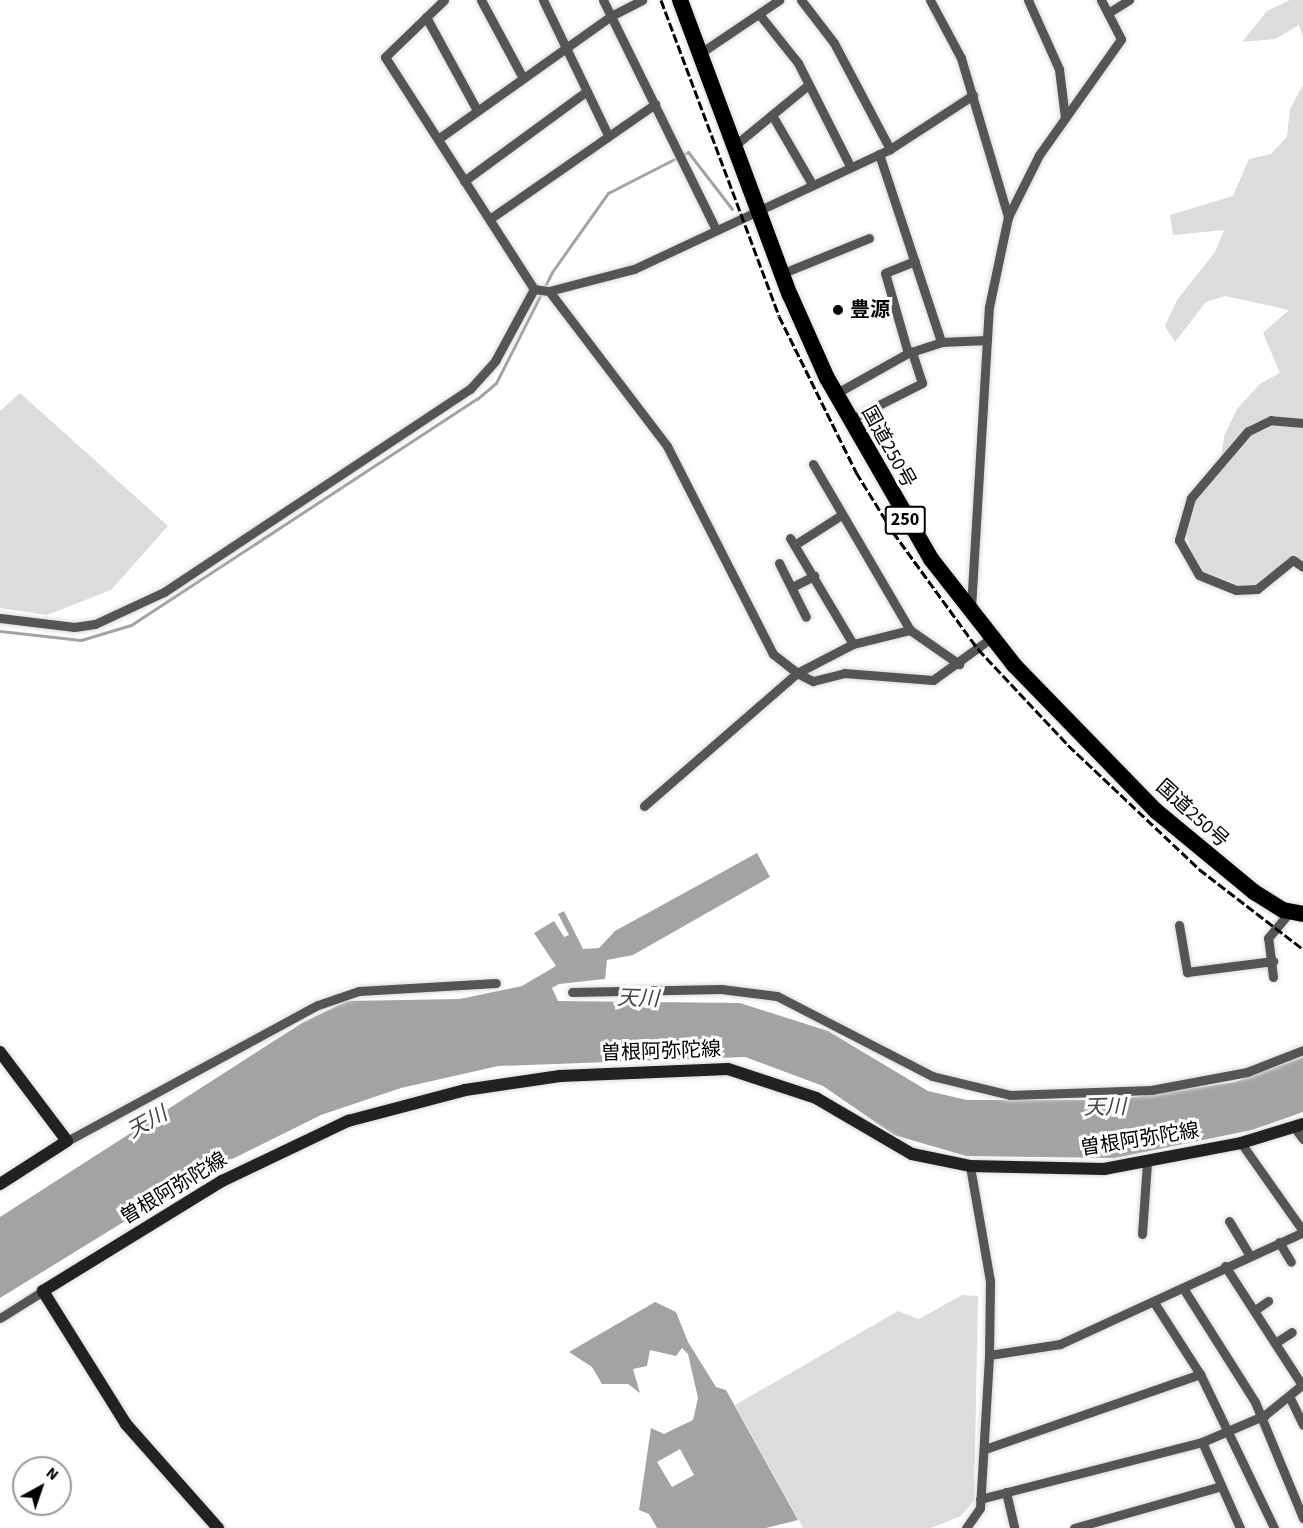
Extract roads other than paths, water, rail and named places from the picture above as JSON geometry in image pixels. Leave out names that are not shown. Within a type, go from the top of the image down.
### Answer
[{"type":"highway","name":"国道250号","points":[[680,0],[782,274],[835,394],[892,500],[970,613],[991,638],[1156,811],[1215,863],[1296,914]]},
{"type":"main road","points":[[0,1052],[67,1141],[0,1184]]},
{"type":"main road","name":"曽根阿弥陀線","points":[[43,1291],[222,1181],[315,1135],[390,1108],[560,1076],[738,1071],[816,1098],[912,1154],[970,1166],[1071,1170],[1147,1163],[1241,1143],[1298,1125]]},
{"type":"main road","points":[[43,1291],[126,1425],[218,1528]]},
{"type":"street","points":[[444,0],[385,57],[491,218],[534,289]]},
{"type":"street","points":[[481,0],[523,78]]},
{"type":"street","points":[[543,0],[568,46],[608,135]]},
{"type":"street","points":[[603,0],[716,230]]},
{"type":"street","points":[[438,139],[611,16],[642,0]]},
{"type":"street","points":[[699,54],[779,0]]},
{"type":"street","points":[[801,0],[834,44],[890,149]]},
{"type":"street","points":[[930,0],[961,58],[1008,216]]},
{"type":"street","points":[[1028,0],[1059,69],[1065,118]]},
{"type":"street","points":[[970,613],[987,340],[1008,216],[1039,155],[1121,39],[1101,0]]},
{"type":"street","points":[[1108,14],[1129,0]]},
{"type":"street","points":[[759,14],[808,84],[850,166]]},
{"type":"street","points":[[426,17],[477,110]]},
{"type":"street","points":[[734,146],[808,84]]},
{"type":"street","points":[[464,180],[587,91]]},
{"type":"street","points":[[534,289],[549,291],[634,269],[890,149],[973,95]]},
{"type":"street","points":[[491,218],[655,104]]},
{"type":"street","points":[[772,115],[812,184]]},
{"type":"street","points":[[879,154],[941,342]]},
{"type":"street","points":[[782,274],[869,238]]},
{"type":"street","points":[[849,420],[921,383],[885,273],[915,261]]},
{"type":"street","points":[[0,618],[74,627],[95,624],[164,592],[471,389],[495,361],[534,289]]},
{"type":"street","points":[[549,291],[667,446],[773,654],[797,673],[813,681],[844,673],[914,682],[933,680],[959,664],[991,638]]},
{"type":"street","points":[[835,394],[910,353],[941,342],[987,340]]},
{"type":"street","points":[[1303,423],[1271,420],[1248,431],[1191,498],[1179,540],[1199,575],[1236,590],[1257,589],[1293,560],[1303,567]]},
{"type":"street","points":[[813,464],[840,516],[910,630],[959,664]]},
{"type":"street","points":[[840,516],[793,541],[853,644]]},
{"type":"street","points":[[779,563],[806,617]]},
{"type":"street","points":[[792,587],[814,576]]},
{"type":"street","points":[[644,806],[797,673],[853,644],[910,630]]},
{"type":"street","points":[[1273,977],[1273,961],[1268,938],[1296,914]]},
{"type":"street","points":[[1179,925],[1187,972],[1273,961]]},
{"type":"street","points":[[67,1141],[318,1005],[358,991],[496,983]]},
{"type":"street","points":[[572,992],[721,989],[777,996],[932,1076],[1010,1095],[1151,1090],[1247,1072],[1303,1050]]},
{"type":"street","points":[[1298,1125],[1303,1139]]},
{"type":"street","points":[[989,1355],[1060,1344],[1155,1304],[1249,1254],[1303,1231],[1241,1143]]},
{"type":"street","points":[[1142,1234],[1147,1163]]},
{"type":"street","points":[[966,1528],[980,1499],[985,1449],[989,1355],[989,1272],[970,1166]]},
{"type":"street","points":[[1229,1221],[1249,1254]]},
{"type":"street","points":[[1279,1242],[1291,1262]]},
{"type":"street","points":[[980,1499],[1202,1442],[1258,1418],[1303,1384],[1225,1266]]},
{"type":"street","points":[[1183,1288],[1255,1402],[1258,1418],[1303,1518]]},
{"type":"street","points":[[0,1318],[43,1291]]},
{"type":"street","points":[[1255,1310],[1269,1301]]},
{"type":"street","points":[[1155,1304],[1200,1374],[1274,1528]]},
{"type":"street","points":[[1275,1343],[1292,1332]]},
{"type":"street","points":[[985,1449],[1200,1374]]},
{"type":"street","points":[[1289,1396],[1303,1425]]},
{"type":"street","points":[[1202,1442],[1240,1528]]},
{"type":"street","points":[[1074,1528],[1221,1486]]},
{"type":"street","points":[[1006,1492],[1014,1528]]},
{"type":"water","name":"天川","points":[[757,853],[770,877],[633,955],[607,960],[605,979],[559,984],[552,988],[558,1001],[740,1003],[828,1031],[928,1091],[967,1100],[1114,1100],[1235,1082],[1303,1057],[1303,1112],[1252,1130],[1115,1158],[966,1156],[894,1135],[823,1086],[745,1057],[498,1066],[401,1088],[321,1115],[200,1175],[0,1298],[0,1217],[302,1023],[347,1001],[460,999],[522,986],[556,966],[534,933],[554,921],[564,937],[569,935],[558,914],[564,911],[583,949],[599,948],[615,931]]},
{"type":"water","points":[[655,1302],[676,1312],[688,1342],[716,1387],[726,1390],[798,1520],[766,1528],[657,1528],[649,1514],[639,1510],[651,1428],[664,1434],[693,1420],[698,1398],[688,1354],[682,1348],[676,1356],[650,1350],[647,1366],[633,1369],[640,1393],[628,1384],[602,1384],[592,1367],[569,1352]],"holes":[[[680,1449],[694,1475],[672,1487],[657,1462]]]},
{"type":"waterway","points":[[0,631],[81,640],[131,625],[477,399],[496,383],[552,272],[608,193],[688,152],[732,209]]},
{"type":"railway","points":[[661,0],[779,316],[856,472],[893,532],[978,649],[1068,745],[1199,869],[1303,949]]},
{"type":"place","name":"豊源","points":[[838,310]]}]
